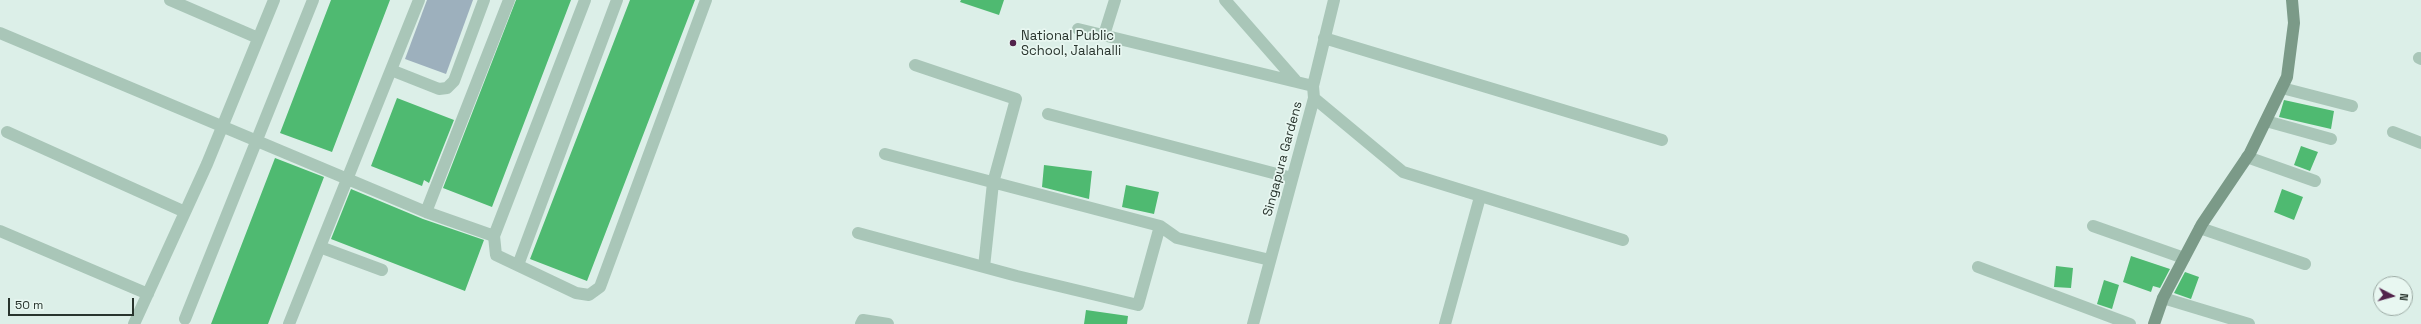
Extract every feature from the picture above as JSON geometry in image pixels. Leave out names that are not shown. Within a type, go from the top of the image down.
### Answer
[{"type":"street","points":[[170,0],[258,38]]},
{"type":"street","points":[[134,324],[223,125],[274,0]]},
{"type":"street","points":[[185,319],[313,0]]},
{"type":"street","points":[[289,324],[419,0]]},
{"type":"street","points":[[391,70],[439,89],[447,88],[454,81],[484,0]]},
{"type":"street","points":[[426,212],[509,0]]},
{"type":"street","points":[[585,0],[494,236],[496,255],[576,293],[589,295],[600,287],[706,0]]},
{"type":"street","points":[[518,265],[617,0]]},
{"type":"street","points":[[1104,35],[1115,0]]},
{"type":"street","points":[[1226,0],[1296,80]]},
{"type":"street","name":"Singapura Gardens","points":[[1253,324],[1314,98],[1313,86],[1334,0]]},
{"type":"street","points":[[2154,324],[2163,298],[2200,228],[2247,157],[2266,122],[2287,77],[2294,23],[2292,0]]},
{"type":"street","points":[[1078,29],[1296,80],[1313,86]]},
{"type":"street","points":[[0,32],[426,212],[494,236]]},
{"type":"street","points":[[1324,38],[1662,140]]},
{"type":"street","points":[[915,65],[1016,99],[993,183],[984,267]]},
{"type":"street","points":[[2282,88],[2352,106]]},
{"type":"street","points":[[1314,98],[1403,172],[1622,240]]},
{"type":"street","points":[[1048,114],[1292,178]]},
{"type":"street","points":[[2266,122],[2331,139]]},
{"type":"street","points":[[6,132],[185,212]]},
{"type":"street","points":[[2393,132],[2421,143]]},
{"type":"street","points":[[885,154],[1160,226],[1177,238],[1270,260]]},
{"type":"street","points":[[2247,157],[2315,181]]},
{"type":"street","points":[[1445,324],[1480,197]]},
{"type":"street","points":[[858,233],[984,267],[1138,305],[1160,226]]},
{"type":"street","points":[[2093,226],[2184,258]]},
{"type":"street","points":[[2200,228],[2305,264]]},
{"type":"street","points":[[0,231],[148,294]]},
{"type":"street","points":[[320,247],[382,270]]},
{"type":"street","points":[[1978,267],[2130,324]]},
{"type":"street","points":[[2163,298],[2249,324]]},
{"type":"street","points":[[861,324],[863,320],[888,324]]},
{"type":"shaded area","points":[[427,0],[473,0],[446,74],[405,59]]},
{"type":"building","points":[[331,0],[390,0],[332,152],[280,133]]},
{"type":"building","points":[[516,0],[571,0],[492,207],[443,188]]},
{"type":"building","points":[[630,0],[695,0],[587,281],[530,259]]},
{"type":"building","points":[[961,0],[1004,0],[999,15],[960,2]]},
{"type":"building","points":[[397,98],[454,120],[429,183],[424,180],[422,186],[371,166]]},
{"type":"building","points":[[2284,100],[2334,111],[2331,129],[2279,117]]},
{"type":"building","points":[[2301,146],[2318,152],[2310,171],[2294,165]]},
{"type":"building","points":[[275,158],[324,177],[268,324],[211,324]]},
{"type":"building","points":[[1044,165],[1092,171],[1089,199],[1042,187]]},
{"type":"building","points":[[1126,185],[1159,192],[1154,214],[1122,207]]},
{"type":"building","points":[[351,189],[423,219],[484,240],[465,291],[331,239]]},
{"type":"building","points":[[2282,189],[2303,197],[2294,220],[2274,212]]},
{"type":"building","points":[[2131,256],[2170,269],[2160,288],[2153,286],[2151,292],[2123,282]]},
{"type":"building","points":[[2056,266],[2073,268],[2071,288],[2054,287]]},
{"type":"building","points":[[2185,272],[2199,277],[2191,299],[2174,293]]},
{"type":"building","points":[[2104,280],[2119,285],[2112,309],[2097,304]]},
{"type":"building","points":[[1086,310],[1128,316],[1127,324],[1084,324]]},
{"type":"place","name":"National Public School, Jalahalli","points":[[1013,43]]}]
